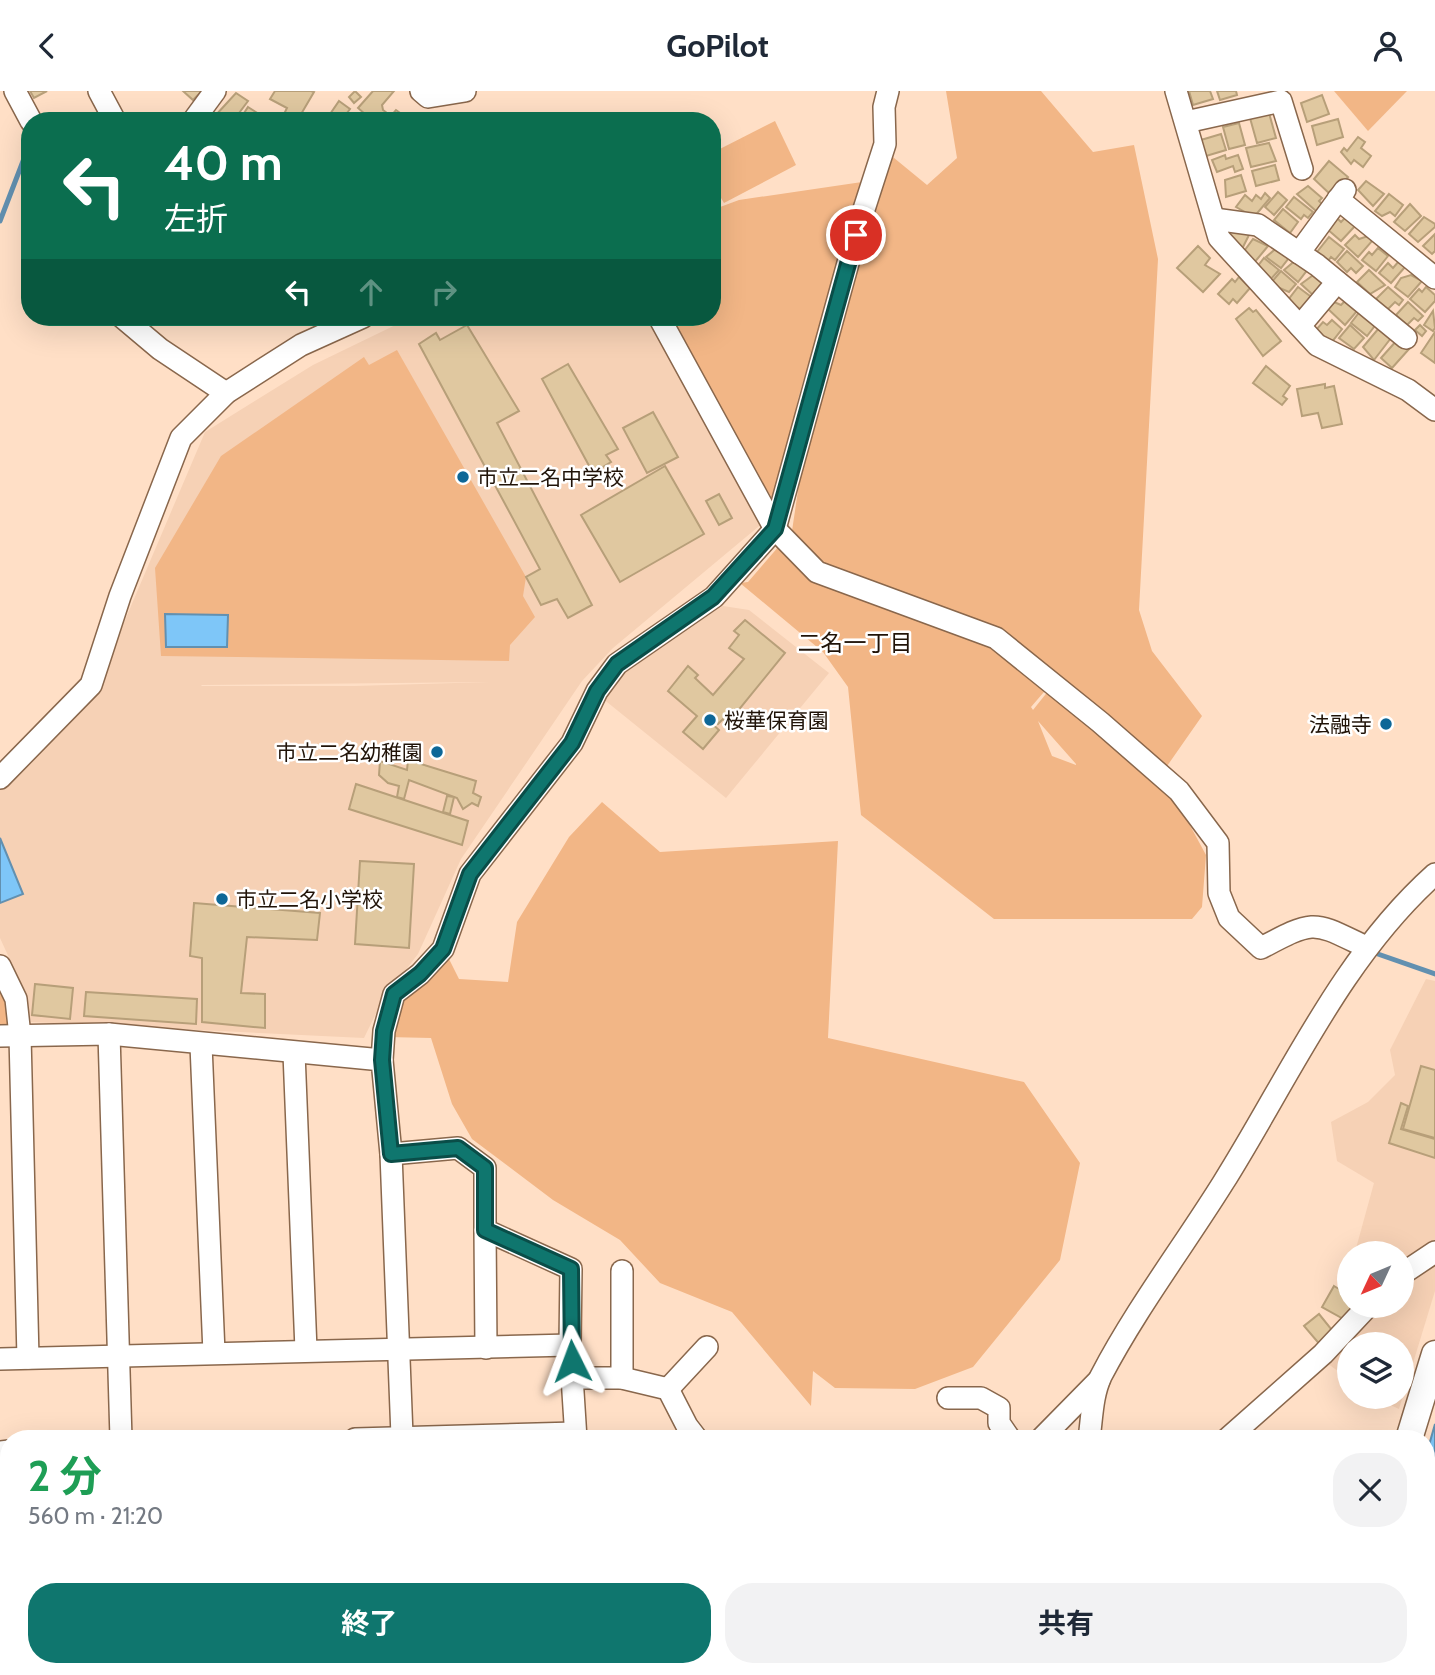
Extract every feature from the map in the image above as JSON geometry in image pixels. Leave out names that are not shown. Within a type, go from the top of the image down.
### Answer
[{"type":"main road","points":[[1412,1430],[1435,1354]]},
{"type":"street","points":[[15,91],[26,112]]},
{"type":"street","points":[[99,91],[110,112]]},
{"type":"street","points":[[200,112],[215,91]]},
{"type":"street","points":[[421,91],[428,97],[465,91]]},
{"type":"street","points":[[402,1430],[391,1154],[382,1060],[384,1031],[394,994],[420,974],[443,949],[470,874],[572,743],[597,691],[617,664],[713,597],[775,529],[838,296],[884,143],[884,107],[888,91]]},
{"type":"street","points":[[1176,91],[1219,238],[1317,345],[1408,390],[1435,409]]},
{"type":"street","points":[[1186,122],[1281,101],[1302,169]]},
{"type":"street","points":[[1298,253],[1342,195],[1435,278]]},
{"type":"street","points":[[1213,219],[1258,225],[1337,282],[1406,338]]},
{"type":"street","points":[[1300,325],[1337,282]]},
{"type":"street","points":[[133,326],[160,349],[226,393]]},
{"type":"street","points":[[0,778],[91,685],[120,596],[181,438],[226,393],[301,345],[343,326]]},
{"type":"street","points":[[664,326],[775,529],[817,572],[996,638],[1100,722],[1179,791],[1218,843],[1219,893],[1229,918],[1261,947],[1294,930],[1318,924],[1366,947]]},
{"type":"street","points":[[1090,1430],[1094,1398],[1101,1378],[1366,947],[1412,895],[1435,874]]},
{"type":"street","points":[[0,966],[16,999],[10,1036],[28,1358]]},
{"type":"street","points":[[10,1036],[109,1034],[201,1045],[382,1060]]},
{"type":"street","points":[[109,1034],[121,1356],[121,1430]]},
{"type":"street","points":[[201,1045],[214,1353]]},
{"type":"street","points":[[294,1053],[306,1349]]},
{"type":"street","points":[[391,1154],[458,1148],[485,1168],[486,1348]]},
{"type":"street","points":[[485,1230],[571,1269],[570,1345],[575,1430]]},
{"type":"street","points":[[1414,1266],[1435,1252]]},
{"type":"street","points":[[622,1271],[622,1378]]},
{"type":"street","points":[[1237,1430],[1323,1354],[1357,1318]]},
{"type":"street","points":[[0,1359],[306,1349],[570,1345]]},
{"type":"street","points":[[668,1389],[707,1347]]},
{"type":"street","points":[[574,1378],[622,1378],[668,1389],[690,1430]]},
{"type":"street","points":[[1050,1430],[1101,1378]]},
{"type":"street","points":[[948,1398],[981,1398],[999,1408],[999,1423],[1004,1430]]},
{"type":"shaded area","points":[[946,91],[1041,91],[1093,152],[1134,145],[1158,259],[1139,610],[1152,651],[1202,716],[1165,769],[1056,678],[1031,707],[1033,710],[1049,690],[1179,805],[1206,855],[1202,907],[1192,919],[994,919],[861,815],[848,687],[823,652],[740,583],[748,582],[792,531],[809,416],[888,153],[927,185],[957,158]],"holes":[[[1038,721],[1076,764],[1052,756]]]},
{"type":"shaded area","points":[[1334,91],[1407,91],[1368,131]]},
{"type":"shaded area","points":[[775,121],[796,165],[724,203],[721,198],[721,148]]},
{"type":"shaded area","points":[[862,182],[798,399],[776,504],[732,436],[672,326],[721,326],[721,207],[739,200]]},
{"type":"shaded area","points":[[393,326],[655,326],[764,522],[613,648],[582,681],[461,859],[418,954],[383,999],[364,1038],[31,1022],[22,986],[0,938],[0,787],[97,686],[205,432],[313,365]],"holes":[[[489,682],[354,686],[202,685]]]},
{"type":"shaded area","points":[[397,350],[526,577],[523,596],[535,617],[510,645],[509,661],[161,656],[155,568],[221,456],[364,357],[369,365]]},
{"type":"shaded area","name":"桜華保育園","points":[[723,606],[749,610],[829,673],[726,798],[602,698],[621,667]]},
{"type":"shaded area","points":[[602,802],[660,852],[838,841],[828,1038],[1024,1082],[1080,1163],[1060,1260],[973,1367],[915,1389],[835,1388],[813,1371],[811,1406],[732,1312],[660,1283],[620,1240],[553,1200],[472,1139],[452,1104],[431,1038],[387,1037],[402,1001],[445,951],[459,979],[508,982],[517,922],[569,837]]},
{"type":"shaded area","points":[[0,974],[14,1024],[0,1024]]},
{"type":"shaded area","points":[[1426,979],[1435,981],[1435,1240],[1414,1255],[1414,1241],[1358,1241],[1374,1183],[1337,1161],[1331,1122],[1368,1102],[1395,1075],[1390,1050]]},
{"type":"shaded area","points":[[1435,1260],[1435,1291],[1414,1360],[1414,1332],[1351,1332],[1365,1318],[1414,1318],[1414,1273]]},
{"type":"shaded area","points":[[1337,1347],[1337,1370],[1324,1361]]},
{"type":"water","points":[[165,614],[228,615],[227,647],[166,647]]},
{"type":"water","points":[[0,838],[23,894],[0,903]]},
{"type":"building","points":[[30,91],[47,91],[34,98]]},
{"type":"building","points":[[183,91],[202,91],[193,100]]},
{"type":"building","points":[[275,91],[314,92],[302,112],[285,112],[287,108],[270,99]]},
{"type":"building","points":[[355,91],[361,97],[354,103],[349,97]]},
{"type":"building","points":[[373,91],[394,91],[382,105],[386,112],[363,112],[358,108]]},
{"type":"building","points":[[1189,91],[1210,91],[1213,99],[1193,105]]},
{"type":"building","points":[[1217,91],[1236,91],[1237,95],[1220,100]]},
{"type":"building","points":[[236,93],[248,101],[240,112],[219,112]]},
{"type":"building","points":[[1322,95],[1329,114],[1307,122],[1301,103]]},
{"type":"building","points":[[339,101],[350,109],[348,112],[331,112]]},
{"type":"building","points":[[1269,113],[1276,138],[1257,143],[1250,118]]},
{"type":"building","points":[[1338,119],[1343,137],[1317,145],[1312,126]]},
{"type":"building","points":[[1239,123],[1245,145],[1229,149],[1223,127]]},
{"type":"building","points":[[1221,134],[1226,150],[1206,156],[1201,140]]},
{"type":"building","points":[[1358,137],[1365,142],[1361,148],[1371,156],[1363,167],[1354,160],[1351,164],[1341,152],[1344,148],[1347,151]]},
{"type":"building","points":[[1269,143],[1276,161],[1251,167],[1246,148]]},
{"type":"building","points":[[1225,155],[1226,159],[1238,155],[1243,169],[1235,172],[1233,166],[1217,172],[1212,160]]},
{"type":"building","points":[[1329,161],[1348,177],[1332,196],[1314,179]]},
{"type":"building","points":[[1275,165],[1279,180],[1256,186],[1252,171]]},
{"type":"building","points":[[1241,175],[1246,191],[1226,197],[1225,180]]},
{"type":"building","points":[[1366,181],[1384,194],[1373,206],[1358,190]]},
{"type":"building","points":[[1308,186],[1322,198],[1319,201],[1322,204],[1316,211],[1297,194]]},
{"type":"building","points":[[1278,192],[1287,200],[1274,215],[1265,207]]},
{"type":"building","points":[[1265,193],[1270,198],[1254,217],[1236,207],[1245,195],[1252,201],[1256,195],[1261,199]]},
{"type":"building","points":[[1389,194],[1403,205],[1395,216],[1390,212],[1382,216],[1375,211]]},
{"type":"building","points":[[1294,197],[1313,212],[1308,218],[1304,215],[1301,219],[1286,207]]},
{"type":"building","points":[[1410,204],[1421,216],[1405,231],[1394,222]]},
{"type":"building","points":[[1283,209],[1298,222],[1290,233],[1274,220]]},
{"type":"building","points":[[1346,217],[1355,226],[1341,241],[1327,229],[1337,218],[1341,222]]},
{"type":"building","points":[[1424,217],[1435,224],[1435,227],[1418,242],[1409,234]]},
{"type":"building","points":[[1238,226],[1249,235],[1241,251],[1223,233]]},
{"type":"building","points":[[1435,234],[1435,251],[1432,254],[1423,246]]},
{"type":"building","points":[[1355,235],[1359,239],[1368,236],[1373,240],[1358,257],[1345,245]]},
{"type":"building","points":[[1329,237],[1344,249],[1335,260],[1331,257],[1328,261],[1317,252]]},
{"type":"building","points":[[1253,239],[1268,246],[1254,263],[1242,254]]},
{"type":"building","points":[[1280,245],[1292,254],[1281,268],[1266,257]]},
{"type":"building","points":[[1198,246],[1210,258],[1205,265],[1220,274],[1203,292],[1177,268]]},
{"type":"building","points":[[1378,248],[1388,256],[1376,271],[1362,260],[1369,252],[1372,255]]},
{"type":"building","points":[[1347,251],[1363,266],[1356,273],[1351,268],[1347,272],[1337,262]]},
{"type":"building","points":[[1264,258],[1279,270],[1269,281],[1257,267]]},
{"type":"building","points":[[1297,259],[1308,269],[1298,282],[1284,270]]},
{"type":"building","points":[[1399,261],[1405,267],[1391,283],[1379,273],[1388,263],[1393,268]]},
{"type":"building","points":[[1369,270],[1385,285],[1370,294],[1357,282]]},
{"type":"building","points":[[1281,271],[1296,284],[1289,292],[1270,284]]},
{"type":"building","points":[[1316,273],[1326,281],[1314,296],[1301,284]]},
{"type":"building","points":[[1411,275],[1422,281],[1408,297],[1395,287],[1401,278]]},
{"type":"building","points":[[1239,277],[1250,288],[1237,303],[1233,299],[1229,304],[1218,294],[1232,279],[1235,282]]},
{"type":"building","points":[[1298,287],[1314,299],[1304,312],[1288,300]]},
{"type":"building","points":[[1388,287],[1403,300],[1399,305],[1395,302],[1387,310],[1376,299]]},
{"type":"building","points":[[1426,287],[1435,295],[1435,301],[1425,312],[1410,299],[1419,289],[1422,292]]},
{"type":"building","points":[[1346,300],[1357,311],[1345,325],[1328,309],[1334,302],[1341,305]]},
{"type":"building","points":[[1408,302],[1423,316],[1418,321],[1414,318],[1407,325],[1396,315]]},
{"type":"building","points":[[1249,308],[1253,312],[1256,310],[1281,341],[1263,356],[1236,319]]},
{"type":"building","points":[[1361,310],[1377,323],[1367,336],[1351,323]]},
{"type":"building","points":[[1433,311],[1435,328],[1433,331],[1424,325]]},
{"type":"building","points":[[1332,320],[1342,329],[1331,343],[1316,330],[1323,322],[1327,325]]},
{"type":"building","points":[[1350,325],[1364,338],[1354,349],[1339,338]]},
{"type":"building","points":[[1420,325],[1426,331],[1422,336],[1415,330]]},
{"type":"building","points":[[468,326],[519,411],[497,423],[592,605],[568,618],[557,599],[541,605],[526,577],[540,569],[419,344],[436,333],[440,340]]},
{"type":"building","points":[[1379,328],[1391,338],[1374,360],[1363,347]]},
{"type":"building","points":[[1435,332],[1435,363],[1421,353]]},
{"type":"building","points":[[1398,339],[1409,349],[1392,368],[1381,358]]},
{"type":"building","points":[[568,364],[618,449],[606,455],[611,462],[593,473],[542,379]]},
{"type":"building","points":[[1266,366],[1290,386],[1283,396],[1287,399],[1282,405],[1253,383]]},
{"type":"building","points":[[1325,384],[1325,388],[1334,386],[1342,424],[1322,428],[1318,413],[1302,416],[1297,389]]},
{"type":"building","points":[[653,412],[678,457],[647,473],[623,428]]},
{"type":"building","points":[[665,466],[704,534],[620,582],[581,515]]},
{"type":"building","points":[[719,494],[732,518],[719,525],[706,501]]},
{"type":"building","points":[[745,620],[785,653],[728,723],[723,719],[718,724],[713,718],[709,721],[719,730],[703,749],[683,732],[697,716],[668,691],[688,666],[698,675],[695,678],[713,695],[744,659],[729,648],[739,635],[734,631]]},
{"type":"building","points":[[408,760],[476,781],[473,793],[481,797],[478,806],[472,803],[463,809],[457,798],[409,780],[404,799],[397,797],[399,786],[388,783],[379,775],[380,761],[407,770]]},
{"type":"building","points":[[356,784],[468,821],[462,845],[349,809]]},
{"type":"building","points":[[447,796],[454,797],[450,814],[443,812]]},
{"type":"building","points":[[360,861],[414,864],[409,948],[355,944]]},
{"type":"building","points":[[194,903],[320,913],[317,940],[247,937],[241,993],[265,994],[265,1028],[202,1022],[202,958],[190,956]]},
{"type":"building","points":[[35,984],[73,988],[70,1019],[32,1015]]},
{"type":"building","points":[[86,992],[197,999],[196,1024],[84,1016]]},
{"type":"building","points":[[1421,1066],[1435,1070],[1435,1138],[1403,1129]]},
{"type":"building","points":[[1401,1103],[1408,1106],[1401,1129],[1435,1139],[1435,1158],[1389,1143]]},
{"type":"building","points":[[1334,1286],[1337,1288],[1337,1315],[1322,1307]]},
{"type":"building","points":[[1319,1314],[1336,1335],[1322,1347],[1304,1326]]},
{"type":"waterway","points":[[0,221],[21,166]]},
{"type":"waterway","points":[[1375,953],[1435,974]]},
{"type":"place","name":"市立二名中学校","points":[[463,477]]},
{"type":"place","name":"桜華保育園","points":[[710,720]]},
{"type":"place","name":"法融寺","points":[[1386,724]]},
{"type":"place","name":"市立二名幼稚園","points":[[437,752]]},
{"type":"place","name":"市立二名小学校","points":[[222,899]]},
{"type":"district","name":"二名一丁目","points":[[855,643]]},
{"type":"route","points":[[572,1361],[571,1269],[485,1230],[485,1168],[458,1148],[391,1154],[382,1060],[384,1031],[394,994],[420,974],[443,949],[470,874],[572,743],[597,691],[617,664],[713,597],[775,529],[856,235]]}]
